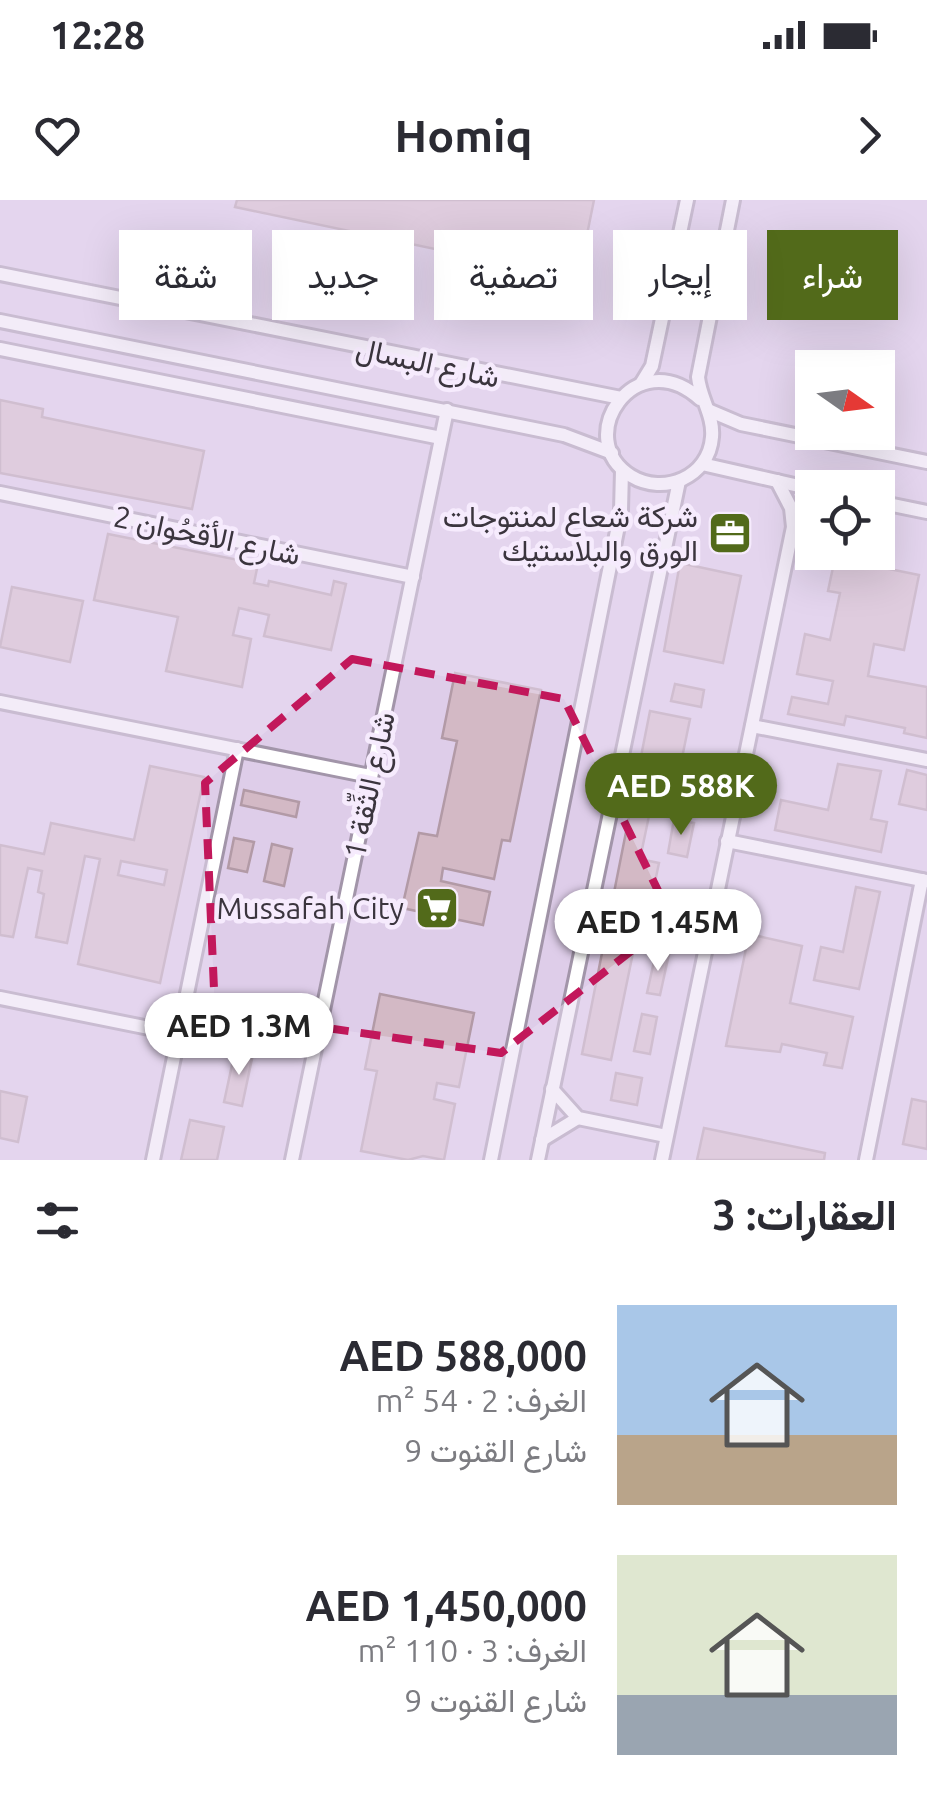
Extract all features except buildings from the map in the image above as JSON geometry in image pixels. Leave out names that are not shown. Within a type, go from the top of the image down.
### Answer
[{"type":"street","points":[[491,1160],[622,511],[622,470],[612,453],[608,430],[621,398],[641,384],[652,366],[687,200]]},
{"type":"street","points":[[622,470],[649,484],[680,482],[702,464],[712,438],[704,405],[701,355],[733,200]]},
{"type":"street","name":"شارع البسال","points":[[0,274],[621,398]]},
{"type":"street","name":"شارع البسال","points":[[0,321],[564,435],[612,453]]},
{"type":"street","points":[[0,350],[442,438]]},
{"type":"street","points":[[641,384],[673,381],[704,405],[741,424],[795,435]]},
{"type":"street","name":"شارع الثِّقة 1","points":[[292,1160],[447,410]]},
{"type":"street","points":[[870,450],[927,462]]},
{"type":"street","points":[[702,464],[795,487]]},
{"type":"street","points":[[777,481],[791,508],[793,527]]},
{"type":"street","points":[[538,1160],[680,482]]},
{"type":"street","name":"شارع الأقحُوان 2","points":[[0,493],[413,578]]},
{"type":"street","points":[[895,505],[927,512]]},
{"type":"street","points":[[662,1160],[795,523]]},
{"type":"street","points":[[0,702],[370,776]]},
{"type":"street","points":[[752,726],[927,760]]},
{"type":"street","points":[[153,1160],[237,749]]},
{"type":"street","points":[[727,840],[925,881],[866,1160]]},
{"type":"street","points":[[0,998],[179,1034]]},
{"type":"street","points":[[552,1089],[578,1118],[666,1136]]},
{"type":"street","points":[[542,1140],[578,1118]]},
{"type":"highlighted area","points":[[352,659],[564,699],[672,919],[501,1053],[215,1012],[205,783]]},
{"type":"shaded area","points":[[0,200],[927,200],[927,1160],[0,1160]]},
{"type":"place","name":"شركة شعاع لمنتوجات الورق والبلاستيك","points":[[730,533]]},
{"type":"place","name":"Mussafah City","points":[[437,908]]}]
